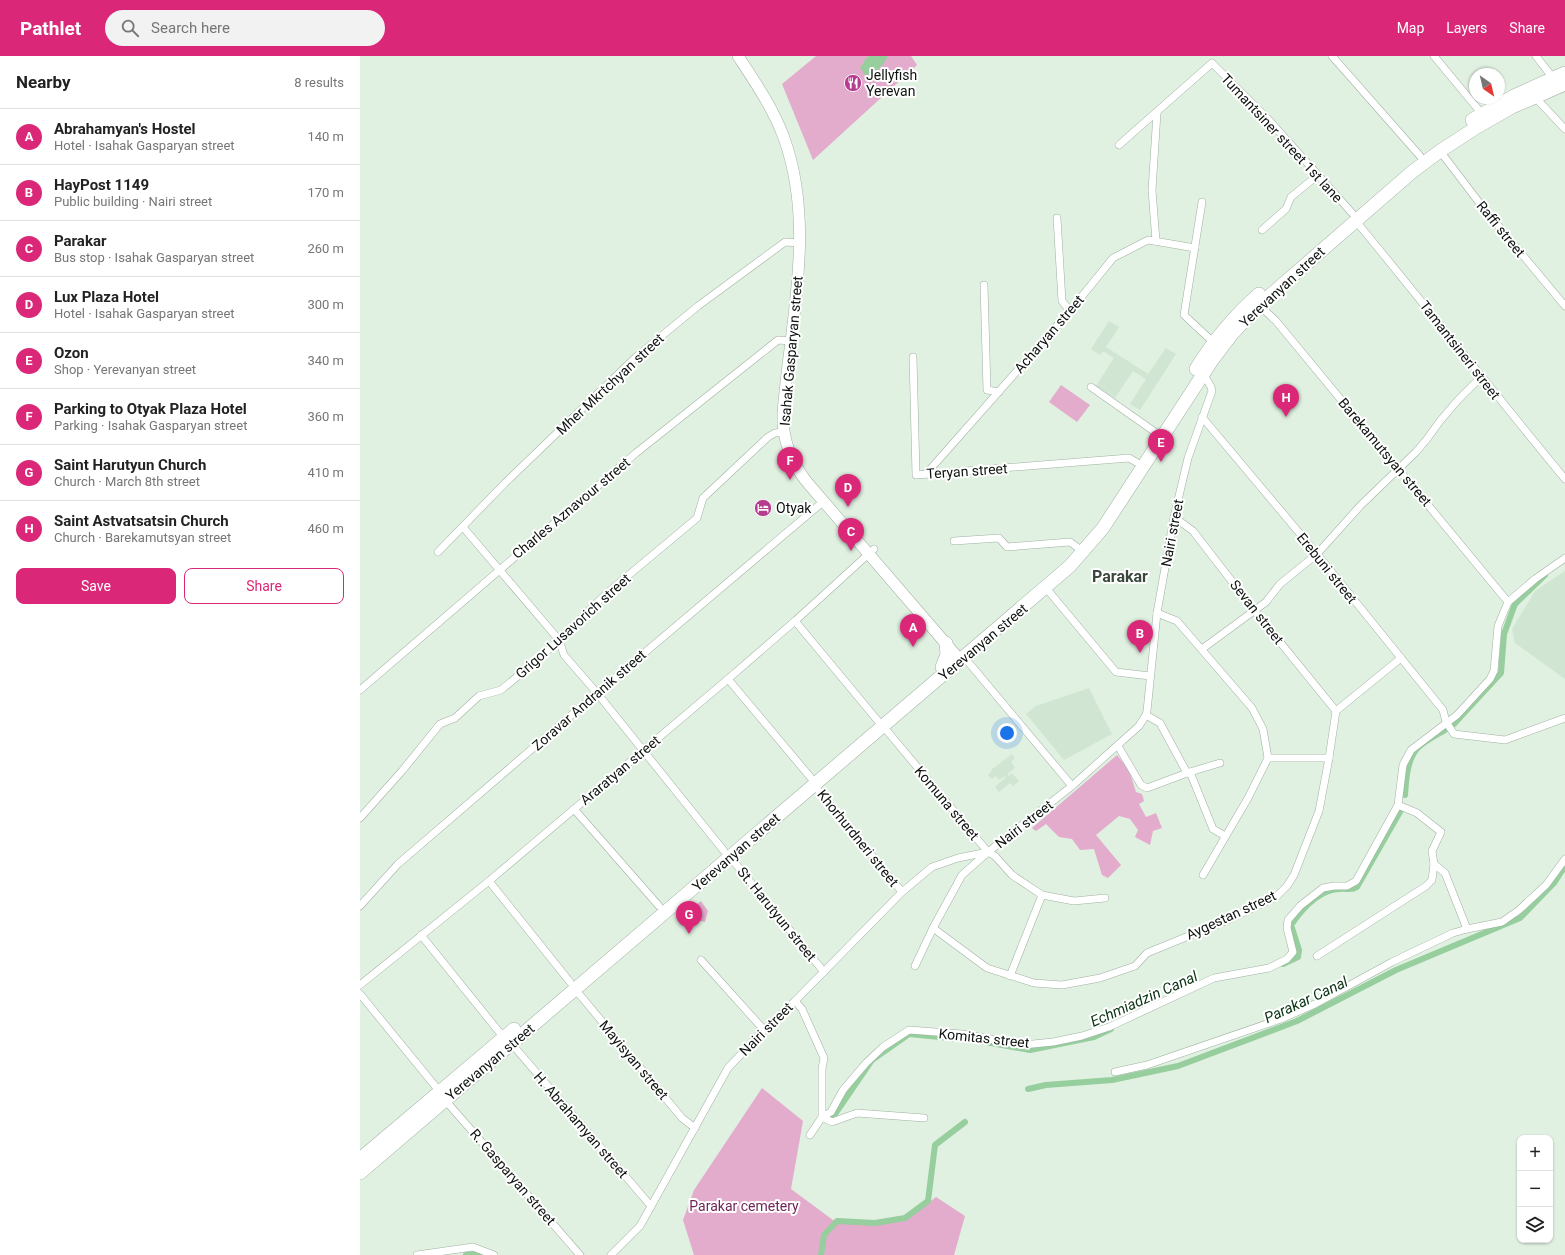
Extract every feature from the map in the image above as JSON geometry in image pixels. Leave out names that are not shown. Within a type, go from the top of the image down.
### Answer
[{"type":"highway","name":"Yerevanyan street","points":[[880,724],[942,667],[962,657],[1056,569],[1077,547],[1104,513],[1213,342],[1247,304],[1354,217],[1440,151],[1510,103],[1553,78],[1565,73]]},
{"type":"highway","name":"Yerevanyan street","points":[[360,1173],[443,1096],[508,1040],[880,724],[1046,588],[1070,566],[1103,528],[1203,373],[1232,334],[1259,305],[1420,156],[1450,134],[1482,114],[1510,103],[1535,97],[1565,84]]},
{"type":"highway","points":[[942,667],[947,655],[946,643]]},
{"type":"highway","name":"Yerevanyan street","points":[[573,985],[659,906],[727,854]]},
{"type":"highway","name":"Yerevanyan street","points":[[360,1160],[443,1096]]},
{"type":"main road","name":"Isahak Gasparyan street","points":[[738,56],[764,96],[784,138],[796,184],[800,220],[791,341],[783,413],[787,448],[795,466],[806,481],[946,632],[962,657]]},
{"type":"main road","name":"Isahak Gasparyan street","points":[[746,56],[771,95],[787,128],[799,164],[805,202],[806,255],[790,414],[793,442],[799,459],[805,469],[946,643],[962,657]]},
{"type":"street","points":[[1332,56],[1420,156]]},
{"type":"street","points":[[1434,56],[1482,114]]},
{"type":"street","points":[[1536,56],[1553,78]]},
{"type":"street","name":"Tumantsiner street 1st lane","points":[[1158,113],[1212,63],[1267,118],[1354,217]]},
{"type":"street","points":[[1535,97],[1565,129]]},
{"type":"street","points":[[1120,145],[1158,113]]},
{"type":"street","points":[[1156,241],[1152,190],[1158,113]]},
{"type":"street","name":"Raffi street","points":[[1440,151],[1482,206],[1565,306]]},
{"type":"street","points":[[1262,230],[1286,209],[1291,197],[1318,175]]},
{"type":"street","points":[[1202,202],[1184,315],[1213,342]]},
{"type":"street","name":"Tamantsineri street","points":[[1354,217],[1481,377],[1565,479]]},
{"type":"street","points":[[1057,218],[1062,301],[1070,311]]},
{"type":"street","name":"Acharyan street","points":[[926,474],[1070,311],[1113,258],[1148,240],[1195,248]]},
{"type":"street","name":"Mher Mkrtchyan street","points":[[438,552],[505,483],[636,357],[698,306],[785,242],[799,243]]},
{"type":"street","points":[[984,285],[987,390],[999,392]]},
{"type":"street","name":"Barekamutsyan street","points":[[1259,305],[1276,321],[1508,602]]},
{"type":"street","name":"Charles Aznavour street","points":[[360,690],[636,453],[778,340],[791,341]]},
{"type":"street","name":"Teryan street","points":[[913,357],[916,475],[1129,458],[1136,462]]},
{"type":"street","name":"Nairi street","points":[[611,1255],[640,1226],[696,1128],[728,1068],[764,1030],[824,972],[902,892],[932,867],[958,858],[988,852],[1072,786],[1139,726],[1146,715],[1157,613],[1174,517],[1188,458],[1212,389],[1203,373]]},
{"type":"street","points":[[1202,649],[1266,602],[1280,584],[1317,554],[1361,505],[1427,439],[1458,400],[1481,377]]},
{"type":"street","points":[[1091,387],[1155,432]]},
{"type":"street","name":"Erebuni street","points":[[1202,417],[1317,554],[1443,710],[1446,722]]},
{"type":"street","name":"Grigor Lusavorich street","points":[[360,818],[402,772],[440,724],[455,718],[479,696],[501,690],[541,657],[606,594],[697,518],[703,498],[768,437],[776,433],[784,432]]},
{"type":"street","name":"Zoravar Andranik street","points":[[360,906],[398,864],[596,693],[824,501]]},
{"type":"street","name":"Sevan street","points":[[1174,517],[1193,531],[1254,610],[1336,711]]},
{"type":"street","name":"St. Harutyun street","points":[[463,527],[559,640],[564,655],[824,972]]},
{"type":"street","points":[[954,541],[1000,538],[1007,547],[1070,542],[1077,547]]},
{"type":"street","name":"Araratyan street","points":[[360,985],[420,935],[489,882],[728,679],[872,552]]},
{"type":"street","name":"Komitas street","points":[[810,1135],[822,1118],[831,1112],[843,1090],[866,1063],[883,1047],[909,1030],[962,1034],[1023,1045],[1053,1042],[1082,1036],[1109,1027],[1214,978],[1269,968],[1287,959],[1293,952],[1287,928],[1288,920],[1300,906],[1324,888],[1347,886],[1356,881],[1398,805],[1403,765],[1411,750],[1457,715],[1490,679],[1494,671],[1498,626],[1508,602],[1535,579],[1565,558]]},
{"type":"street","points":[[1046,588],[1116,672],[1150,676]]},
{"type":"street","points":[[1157,613],[1177,621],[1252,708],[1263,729],[1268,758],[1248,798],[1203,875]]},
{"type":"street","name":"Komuna street","points":[[795,621],[988,852],[995,856],[1012,875],[1042,894],[1074,901],[1105,898]]},
{"type":"street","name":"Isahak Gasparyan street","points":[[962,657],[1072,786]]},
{"type":"street","points":[[1336,711],[1401,658]]},
{"type":"street","name":"Khorhurdneri street","points":[[728,679],[813,781],[902,892]]},
{"type":"street","name":"Aygestan street","points":[[932,928],[987,968],[1034,983],[1062,984],[1100,978],[1135,966],[1147,953],[1230,919],[1276,897],[1287,886],[1294,875],[1319,811],[1336,711]]},
{"type":"street","points":[[1146,715],[1160,723],[1188,772],[1213,829],[1225,836]]},
{"type":"street","points":[[1446,722],[1454,734],[1505,740],[1565,718]]},
{"type":"street","points":[[1118,746],[1141,785],[1147,788],[1188,772],[1220,764]]},
{"type":"street","points":[[1268,758],[1329,758]]},
{"type":"street","points":[[1317,956],[1426,886],[1432,880],[1434,864],[1432,851],[1441,832],[1417,813],[1398,805]]},
{"type":"street","points":[[574,809],[659,906]]},
{"type":"street","points":[[915,966],[932,928],[962,875],[988,852]]},
{"type":"street","points":[[1115,1072],[1147,1065],[1281,1019],[1315,1004],[1392,962],[1453,933],[1502,922],[1519,910],[1546,885],[1565,859]]},
{"type":"street","points":[[1434,864],[1445,872],[1467,929]]},
{"type":"street","name":"Mayisyan street","points":[[489,882],[682,1118],[696,1128]]},
{"type":"street","points":[[1010,976],[1042,894]]},
{"type":"street","name":"H. Abrahamyan street","points":[[420,935],[651,1206]]},
{"type":"street","points":[[701,960],[764,1030]]},
{"type":"street","name":"R. Gasparyan street","points":[[360,994],[443,1096],[580,1255]]},
{"type":"street","points":[[795,1001],[802,1009],[824,1058],[822,1069],[822,1118],[832,1122],[857,1113],[924,1118]]},
{"type":"street","points":[[416,1255],[473,1247],[494,1255]]},
{"type":"shaded area","points":[[869,56],[888,56],[875,73],[872,72],[869,75],[865,75],[860,67]]},
{"type":"shaded area","points":[[1109,321],[1119,327],[1106,347],[1148,374],[1166,348],[1176,354],[1140,410],[1130,404],[1146,379],[1133,371],[1115,398],[1096,386],[1114,358],[1103,351],[1100,355],[1091,349]]},
{"type":"shaded area","points":[[1565,571],[1565,679],[1515,643],[1512,629],[1535,591]]},
{"type":"shaded area","points":[[1089,688],[1112,734],[1064,760],[1026,714],[1036,706]]},
{"type":"shaded area","points":[[1012,754],[1015,758],[1011,762],[1015,768],[1007,774],[1009,776],[1012,773],[1019,781],[1013,786],[1010,783],[999,792],[995,787],[1006,777],[1005,776],[999,780],[996,776],[992,779],[988,775],[992,771],[991,770]]},
{"type":"green space","points":[[816,56],[911,56],[917,65],[813,160],[782,84]]},
{"type":"green space","points":[[1061,385],[1090,405],[1077,422],[1049,402]]},
{"type":"green space","points":[[1117,755],[1129,770],[1136,792],[1142,794],[1144,801],[1139,804],[1146,817],[1156,813],[1162,828],[1153,831],[1150,845],[1135,837],[1138,830],[1130,819],[1119,816],[1096,835],[1121,865],[1108,878],[1102,875],[1094,849],[1080,850],[1072,839],[1059,837],[1046,824],[1036,831],[1032,828]]},
{"type":"green space","points":[[701,901],[708,911],[705,922],[696,922],[685,914]]},
{"type":"green space","name":"Parakar cemetery","points":[[762,1088],[803,1121],[791,1189],[833,1220],[907,1220],[936,1197],[965,1216],[954,1255],[694,1255],[683,1220],[694,1190]]},
{"type":"waterway","name":"Echmiadzin Canal","points":[[1454,724],[1501,673],[1504,634],[1515,604],[1545,575]]},
{"type":"waterway","name":"Echmiadzin Canal","points":[[1405,795],[1408,771],[1416,750],[1422,744],[1445,730]]},
{"type":"waterway","name":"Echmiadzin Canal","points":[[1283,964],[1298,957],[1299,950],[1291,925],[1295,919],[1311,901],[1324,893],[1331,890],[1351,889],[1357,887],[1401,810]]},
{"type":"waterway","name":"Parakar Canal","points":[[1028,1089],[1046,1085],[1112,1080],[1178,1066],[1297,1021],[1396,970],[1520,918],[1554,883],[1565,866]]},
{"type":"waterway","name":"Echmiadzin Canal","points":[[833,1117],[872,1060],[909,1034],[980,1041],[1030,1050],[1094,1037],[1111,1029]]},
{"type":"waterway","name":"Parakar Canal","points":[[821,1255],[824,1235],[837,1221],[875,1223],[905,1218],[928,1201],[935,1145],[965,1122]]},
{"type":"waterway","name":"Echmiadzin Canal","points":[[466,1255],[478,1255]]},
{"type":"place","name":"Jellyfish Yerevan","points":[[853,83]]},
{"type":"place","name":"Saint Astvatsatsin Church","points":[[1286,417]]},
{"type":"place","name":"Ozon","points":[[1161,462]]},
{"type":"place","name":"Parking to Otyak Plaza Hotel","points":[[790,480]]},
{"type":"place","name":"Lux Plaza Hotel","points":[[848,507]]},
{"type":"place","name":"Otyak","points":[[763,508]]},
{"type":"place","name":"Parakar","points":[[851,551]]},
{"type":"place","name":"Abrahamyan's Hostel","points":[[913,647]]},
{"type":"place","name":"HayPost 1149","points":[[1140,653]]},
{"type":"place","name":"Saint Harutyun Church","points":[[689,934]]},
{"type":"district","name":"Parakar","points":[[1120,576]]}]
